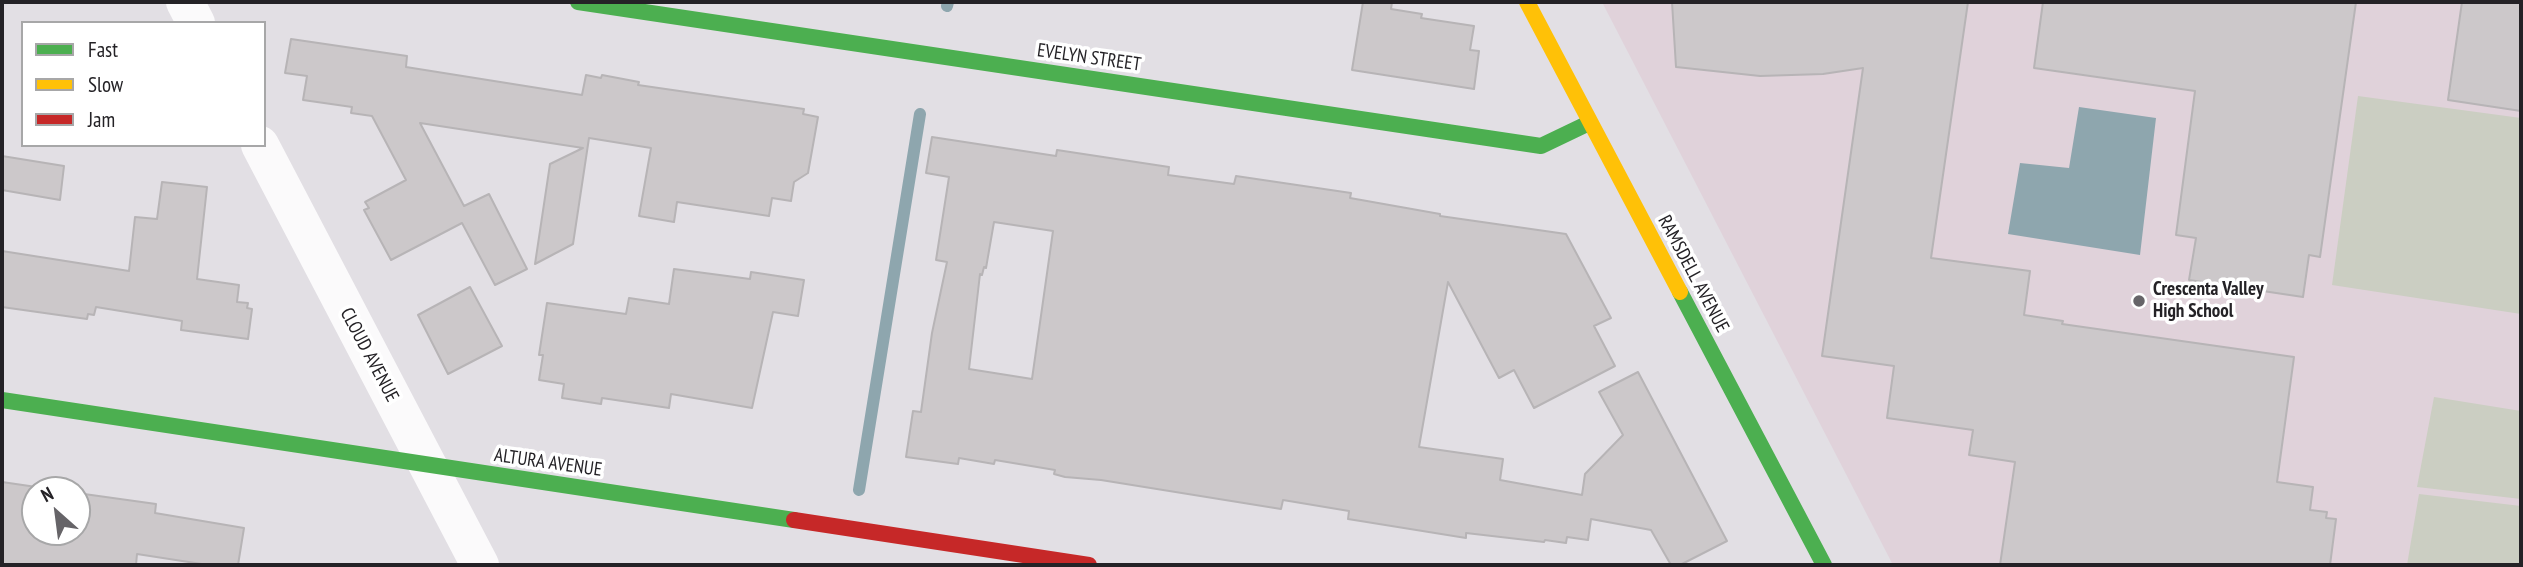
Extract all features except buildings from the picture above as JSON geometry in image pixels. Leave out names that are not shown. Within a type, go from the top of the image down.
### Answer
[{"type":"street","points":[[185,2],[195,21]]},
{"type":"street","name":"EVELYN STREET","points":[[578,2],[1541,146],[1589,123]]},
{"type":"street","name":"RAMSDELL AVENUE","points":[[1527,2],[1824,565]]},
{"type":"street","name":"CLOUD AVENUE","points":[[261,147],[480,565]]},
{"type":"street","name":"ALTURA AVENUE","points":[[2,400],[1089,565]]},
{"type":"shaded area","name":"Crescenta Valley High School","points":[[1602,2],[2521,2],[2521,565],[1893,565]]},
{"type":"shaded area","points":[[2358,96],[2521,118],[2521,314],[2332,285]]},
{"type":"shaded area","points":[[2434,397],[2521,411],[2521,499],[2417,487]]},
{"type":"shaded area","points":[[2419,494],[2521,506],[2521,565],[2407,565]]},
{"type":"water","points":[[2079,107],[2156,118],[2140,255],[2008,234],[2020,163],[2069,168]]},
{"type":"waterway","points":[[947,6],[948,2]]},
{"type":"waterway","points":[[859,490],[920,114]]},
{"type":"traffic: fast","points":[[578,2],[1541,146],[1589,123]]},
{"type":"traffic: fast","points":[[1680,292],[1824,565]]},
{"type":"traffic: fast","points":[[2,400],[794,520]]},
{"type":"traffic: slow","points":[[1527,2],[1680,292]]},
{"type":"traffic: jam","points":[[794,520],[1089,565]]},
{"type":"place","name":"Crescenta Valley High School","points":[[2139,301]]}]
